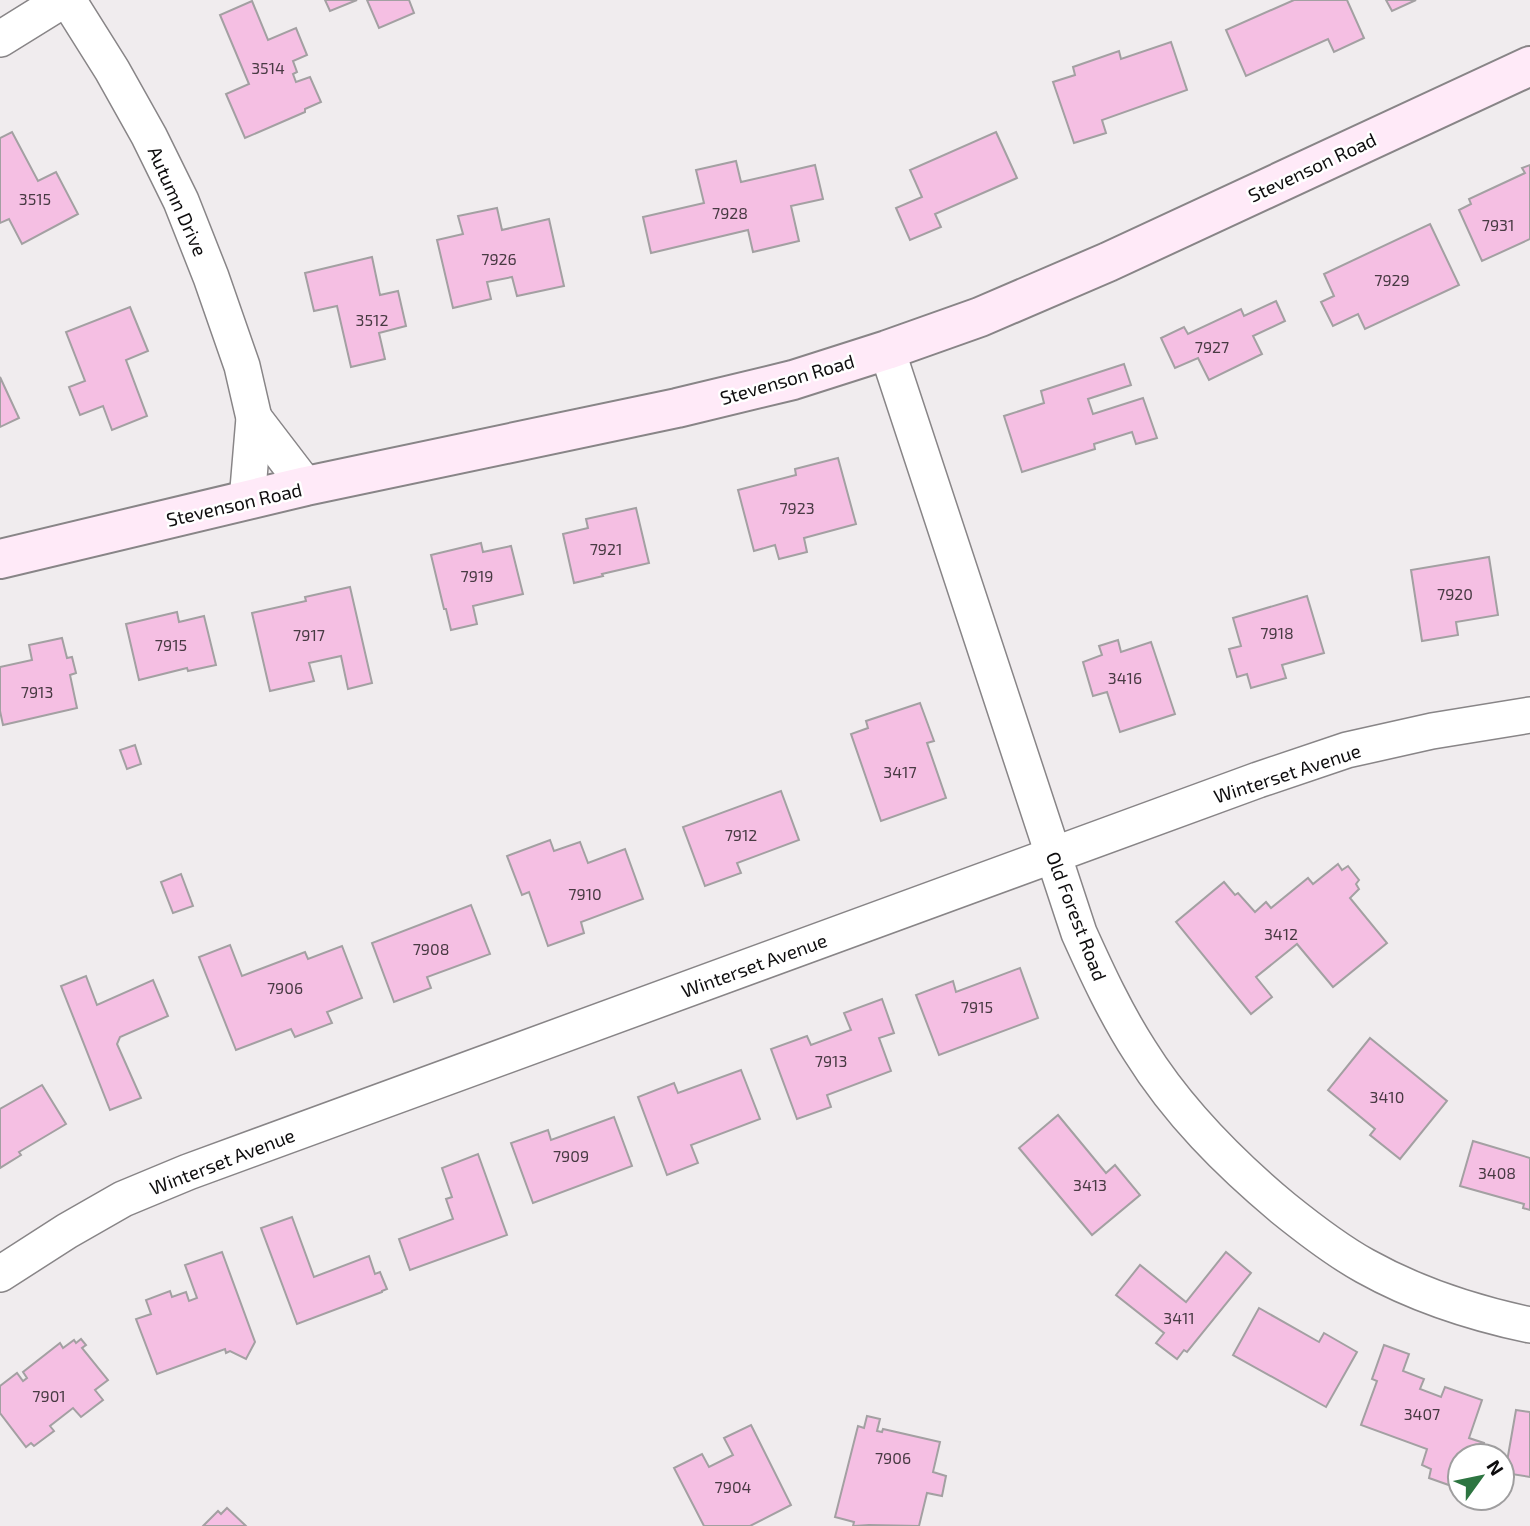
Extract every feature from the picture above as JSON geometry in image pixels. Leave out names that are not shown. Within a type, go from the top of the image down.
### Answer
[{"type":"main road","name":"Stevenson Road","points":[[0,559],[306,486],[677,408],[793,380],[887,350],[980,317],[1108,262],[1530,66]]},
{"type":"street","points":[[0,38],[63,0]]},
{"type":"street","name":"Autumn Drive","points":[[68,0],[149,136],[181,201],[211,277],[242,366],[254,418],[247,501]]},
{"type":"street","name":"Old Forest Road","points":[[887,350],[1079,933],[1105,991],[1139,1051],[1213,1146],[1308,1229],[1364,1266],[1423,1294],[1470,1311],[1530,1325]]},
{"type":"street","name":"Autumn Drive","points":[[254,418],[306,486]]},
{"type":"street","name":"Winterset Avenue","points":[[0,1274],[123,1199],[177,1177],[1258,780],[1348,750],[1432,731],[1530,715]]},
{"type":"building","points":[[325,0],[357,0],[330,11]]},
{"type":"building","points":[[367,0],[409,0],[414,13],[379,28]]},
{"type":"building","points":[[1294,0],[1347,0],[1364,38],[1334,52],[1328,39],[1246,76],[1226,30]]},
{"type":"building","points":[[1386,0],[1416,0],[1392,11]]},
{"type":"building","points":[[252,1],[268,40],[296,28],[307,55],[293,61],[297,72],[293,74],[296,82],[310,77],[321,102],[305,109],[305,112],[245,138],[226,94],[249,84],[220,15]]},
{"type":"building","points":[[1171,42],[1187,90],[1102,120],[1106,133],[1074,143],[1053,82],[1075,75],[1073,67],[1119,51],[1121,59]]},
{"type":"building","points":[[12,132],[38,181],[56,172],[78,214],[22,244],[9,219],[0,223],[0,138]]},
{"type":"building","points":[[996,132],[1017,178],[935,214],[941,227],[910,240],[896,208],[922,197],[910,170]]},
{"type":"building","points":[[736,161],[741,182],[815,165],[823,199],[791,206],[799,241],[753,252],[748,230],[651,253],[643,217],[704,203],[696,170]]},
{"type":"building","points":[[1530,165],[1530,239],[1482,261],[1459,210],[1471,204],[1469,199],[1525,173],[1522,168]]},
{"type":"building","points":[[497,208],[502,230],[549,219],[564,286],[517,296],[512,277],[487,282],[491,299],[453,308],[437,240],[463,234],[458,216]]},
{"type":"building","points":[[1430,224],[1459,285],[1365,329],[1358,314],[1333,326],[1321,302],[1334,296],[1324,274]]},
{"type":"building","points":[[372,257],[380,295],[398,291],[406,326],[379,333],[385,359],[351,367],[337,306],[314,311],[305,273]]},
{"type":"building","points":[[1276,301],[1285,321],[1253,336],[1262,354],[1209,380],[1198,358],[1175,368],[1161,338],[1184,327],[1188,334],[1241,309],[1244,316]]},
{"type":"building","points":[[130,307],[148,351],[126,360],[147,416],[112,430],[103,406],[80,415],[69,387],[85,381],[66,332]]},
{"type":"building","points":[[1124,364],[1131,385],[1088,399],[1093,414],[1143,398],[1157,438],[1136,444],[1132,432],[1094,444],[1095,449],[1022,472],[1004,416],[1044,403],[1041,391]]},
{"type":"building","points":[[0,377],[19,418],[0,427]]},
{"type":"building","points":[[838,458],[856,524],[804,538],[807,552],[779,559],[775,545],[754,551],[738,490],[796,475],[795,469]]},
{"type":"building","points":[[636,508],[649,563],[574,583],[563,534],[588,528],[586,519]]},
{"type":"building","points":[[481,543],[483,552],[511,546],[523,594],[473,606],[477,624],[451,630],[431,555]]},
{"type":"building","points":[[1489,557],[1498,615],[1456,622],[1458,635],[1422,641],[1411,570]]},
{"type":"building","points":[[350,587],[372,683],[348,689],[341,656],[309,663],[314,681],[270,691],[252,613],[306,601],[305,597]]},
{"type":"building","points":[[1307,596],[1324,653],[1282,665],[1286,678],[1251,688],[1247,674],[1237,677],[1229,649],[1241,646],[1233,618]]},
{"type":"building","points":[[177,612],[179,622],[204,616],[216,665],[188,671],[187,668],[139,680],[126,624]]},
{"type":"building","points":[[62,638],[67,658],[72,657],[76,673],[70,675],[77,708],[3,725],[0,711],[0,667],[32,660],[29,645]]},
{"type":"building","points":[[1118,640],[1121,652],[1151,642],[1175,714],[1120,732],[1107,692],[1093,696],[1083,662],[1102,655],[1099,646]]},
{"type":"building","points":[[920,703],[934,741],[927,743],[946,798],[881,821],[851,734],[868,728],[866,721]]},
{"type":"building","points":[[135,745],[141,764],[127,769],[120,750]]},
{"type":"building","points":[[781,791],[799,840],[737,863],[741,873],[705,886],[683,827]]},
{"type":"building","points":[[550,840],[554,851],[580,842],[588,863],[625,849],[643,899],[581,922],[584,933],[548,946],[529,892],[522,895],[507,856]]},
{"type":"building","points":[[1338,864],[1342,870],[1348,866],[1359,880],[1356,884],[1359,889],[1350,898],[1387,943],[1333,987],[1297,944],[1256,977],[1272,997],[1251,1014],[1176,922],[1224,882],[1255,912],[1266,902],[1271,908],[1308,878],[1313,884]]},
{"type":"building","points":[[181,874],[193,906],[173,913],[161,882]]},
{"type":"building","points":[[471,905],[490,954],[427,977],[431,988],[394,1002],[372,943]]},
{"type":"building","points":[[230,945],[242,976],[305,952],[308,959],[342,946],[362,998],[327,1012],[332,1023],[295,1037],[291,1029],[236,1050],[199,957]]},
{"type":"building","points":[[1020,968],[1038,1018],[939,1055],[916,995],[953,981],[956,992]]},
{"type":"building","points":[[86,976],[97,1005],[153,980],[168,1016],[120,1037],[117,1044],[141,1098],[110,1110],[61,986]]},
{"type":"building","points":[[882,999],[894,1033],[879,1038],[891,1071],[827,1095],[831,1107],[797,1119],[771,1049],[807,1036],[811,1045],[851,1030],[844,1013]]},
{"type":"building","points":[[1370,1038],[1447,1101],[1400,1159],[1370,1135],[1375,1129],[1328,1090]]},
{"type":"building","points":[[741,1070],[760,1119],[691,1145],[698,1163],[667,1175],[638,1097],[674,1083],[678,1093]]},
{"type":"building","points":[[42,1085],[66,1124],[19,1152],[21,1155],[0,1168],[0,1109]]},
{"type":"building","points":[[1058,1115],[1106,1173],[1115,1165],[1140,1195],[1092,1235],[1019,1148]]},
{"type":"building","points":[[614,1117],[632,1166],[533,1203],[511,1143],[548,1130],[551,1140]]},
{"type":"building","points":[[1473,1141],[1530,1158],[1530,1210],[1523,1208],[1524,1204],[1460,1186]]},
{"type":"building","points":[[478,1154],[507,1235],[410,1270],[399,1239],[453,1219],[446,1199],[452,1197],[442,1168]]},
{"type":"building","points":[[292,1217],[314,1277],[369,1256],[375,1274],[380,1272],[387,1289],[297,1324],[261,1228]]},
{"type":"building","points":[[222,1252],[255,1342],[246,1359],[230,1351],[226,1353],[225,1349],[157,1374],[136,1319],[151,1314],[146,1300],[170,1291],[172,1297],[186,1292],[189,1301],[197,1298],[185,1265]]},
{"type":"building","points":[[1226,1252],[1251,1273],[1187,1352],[1184,1350],[1177,1359],[1156,1343],[1164,1333],[1116,1295],[1140,1265],[1186,1302]]},
{"type":"building","points":[[1259,1308],[1319,1342],[1324,1333],[1357,1352],[1326,1407],[1233,1355]]},
{"type":"building","points":[[81,1339],[86,1345],[82,1348],[108,1380],[95,1390],[103,1400],[81,1417],[73,1408],[50,1426],[54,1431],[34,1446],[31,1443],[26,1447],[0,1413],[0,1386],[17,1373],[23,1381],[27,1378],[23,1372],[60,1343],[63,1348],[74,1340],[76,1343]]},
{"type":"building","points":[[1384,1345],[1409,1354],[1403,1371],[1424,1379],[1420,1389],[1441,1397],[1445,1387],[1482,1400],[1469,1438],[1481,1442],[1446,1442],[1446,1484],[1429,1478],[1431,1469],[1422,1465],[1427,1449],[1361,1425],[1377,1381],[1372,1379]]},
{"type":"building","points":[[1516,1410],[1530,1412],[1530,1477],[1516,1475],[1516,1442],[1510,1442]]},
{"type":"building","points":[[867,1416],[880,1419],[877,1431],[882,1432],[883,1429],[940,1442],[933,1472],[946,1476],[942,1496],[927,1493],[919,1526],[853,1526],[854,1522],[835,1517],[858,1426],[864,1428]]},
{"type":"building","points":[[751,1425],[791,1505],[750,1526],[704,1526],[674,1468],[702,1454],[709,1467],[733,1455],[724,1438]]},
{"type":"building","points":[[227,1508],[246,1526],[203,1526],[218,1511],[221,1514]]}]
